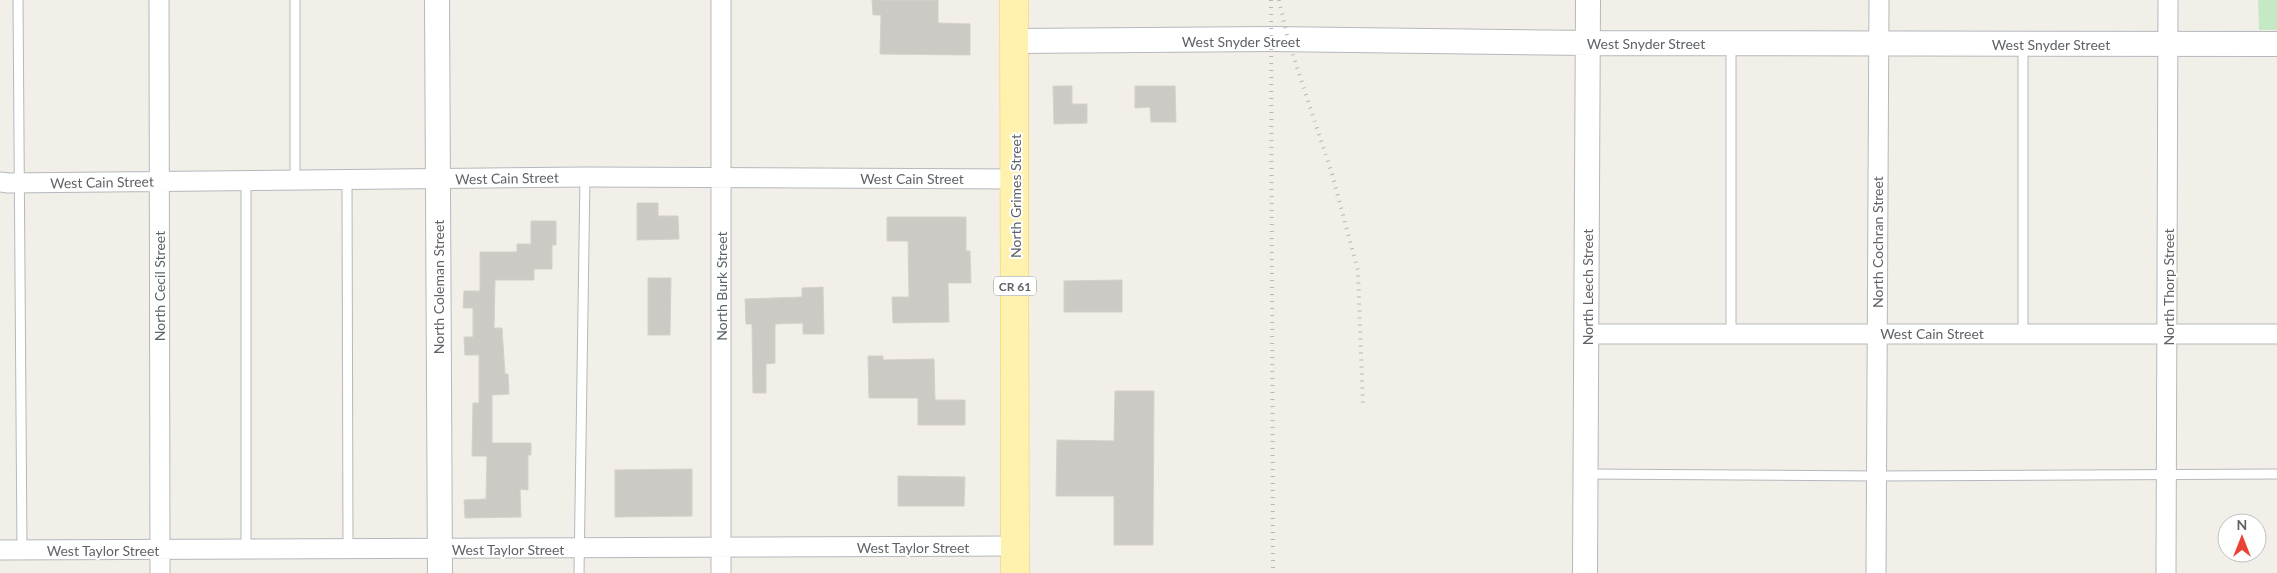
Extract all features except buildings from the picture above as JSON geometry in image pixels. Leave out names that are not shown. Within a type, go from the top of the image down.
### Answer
[{"type":"main road","name":"North Grimes Street","points":[[1014,0],[1015,573]]},
{"type":"street","name":"North Cecil Street","points":[[159,0],[160,573]]},
{"type":"street","name":"North Coleman Street","points":[[437,0],[440,573]]},
{"type":"street","name":"North Burk Street","points":[[721,0],[721,573]]},
{"type":"street","name":"North Leech Street","points":[[1585,573],[1588,0]]},
{"type":"street","name":"North Cochran Street","points":[[1876,573],[1879,0]]},
{"type":"street","name":"North Thorp Street","points":[[2166,573],[2168,0]]},
{"type":"street","name":"West Snyder Street","points":[[1014,42],[1270,40],[1731,44],[2277,44]]},
{"type":"street","name":"West Cain Street","points":[[0,182],[585,177],[1015,179]]},
{"type":"street","name":"West Cain Street","points":[[1587,334],[2277,334]]},
{"type":"street","name":"West Taylor Street","points":[[0,550],[1015,546]]},
{"type":"lane","points":[[18,0],[18,149],[21,183],[22,550]]},
{"type":"lane","points":[[295,0],[295,180]]},
{"type":"lane","points":[[1731,44],[1731,333]]},
{"type":"lane","points":[[2023,44],[2023,333]]},
{"type":"lane","points":[[579,573],[585,177]]},
{"type":"lane","points":[[246,179],[246,550]]},
{"type":"lane","points":[[347,180],[348,549]]},
{"type":"lane","points":[[1586,474],[1876,476],[2277,474]]},
{"type":"green space","points":[[2258,0],[2277,0],[2277,30],[2259,30]]},
{"type":"railway","points":[[1271,0],[1273,573]]},
{"type":"railway","points":[[1279,0],[1288,40],[1332,174],[1358,271],[1363,408]]}]
